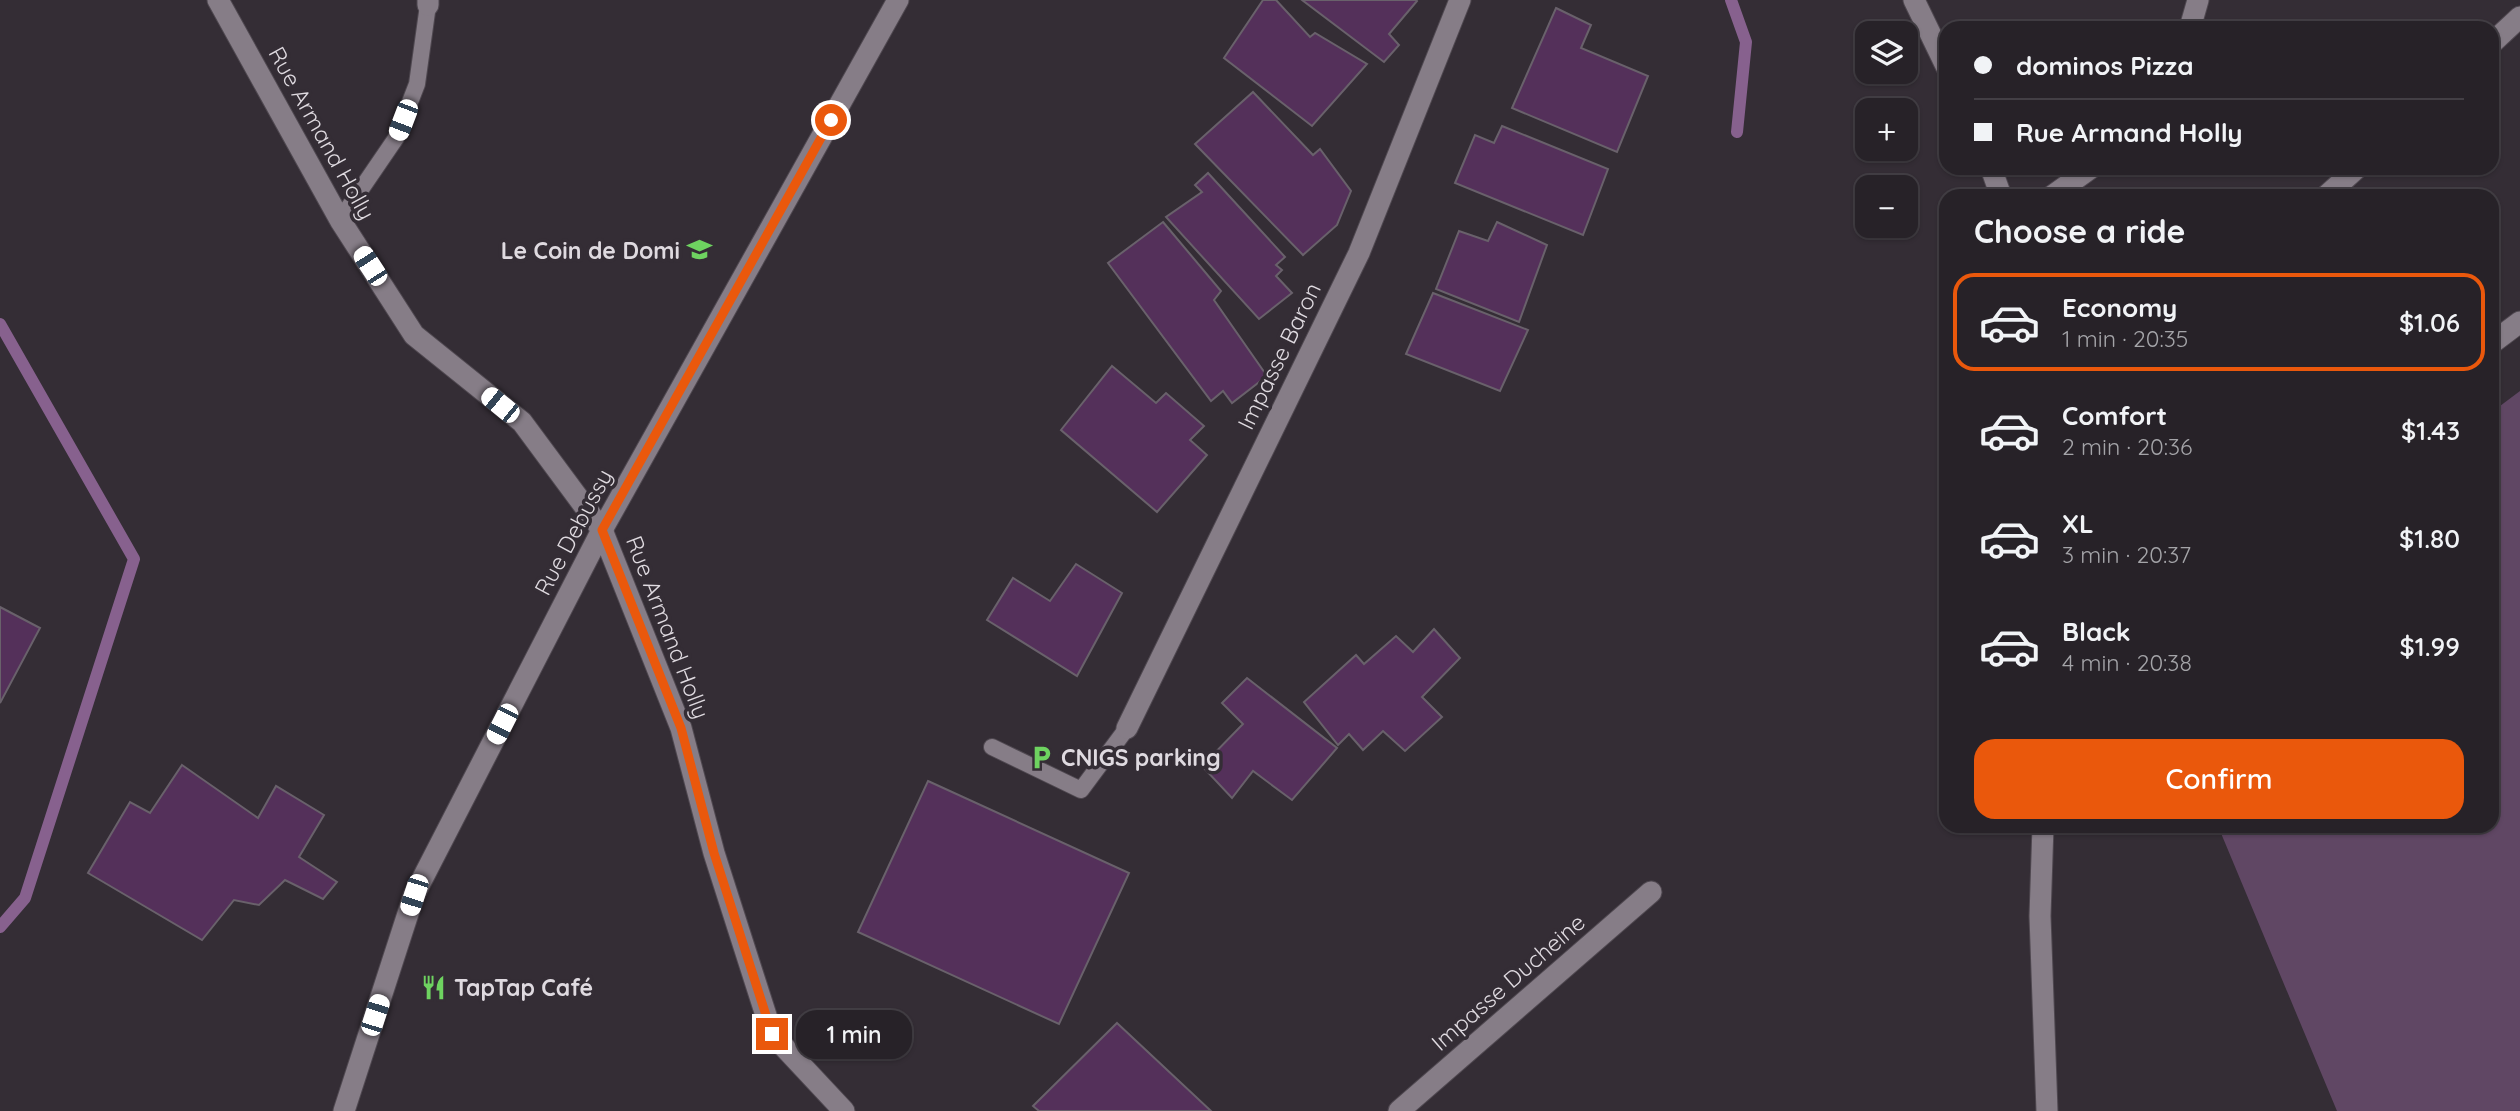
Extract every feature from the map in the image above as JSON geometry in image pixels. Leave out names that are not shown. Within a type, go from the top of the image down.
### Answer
[{"type":"street","name":"Rue Armand Holly","points":[[218,0],[340,220],[414,335],[522,422],[602,530],[681,728],[714,853],[772,1034],[844,1111]]},
{"type":"street","name":"Rue Debussy","points":[[344,1111],[414,895],[602,530],[898,0]]},
{"type":"street","name":"Impasse Baron","points":[[1128,728],[1359,253],[1460,0]]},
{"type":"street","points":[[1914,0],[1939,52]]},
{"type":"street","points":[[2192,21],[2198,0]]},
{"type":"street","points":[[2499,36],[2520,17]]},
{"type":"street","points":[[2062,189],[2081,175]]},
{"type":"street","points":[[2334,189],[2349,175]]},
{"type":"street","points":[[2499,338],[2520,322]]},
{"type":"street","points":[[2043,833],[2040,916],[2047,1111]]},
{"type":"street","name":"Impasse Ducheine","points":[[1399,1111],[1651,892]]},
{"type":"lane","points":[[340,220],[396,138],[417,85],[428,2]]},
{"type":"lane","points":[[992,747],[1080,790],[1128,728]]},
{"type":"shaded area","points":[[2520,391],[2520,1111],[2337,1111],[2221,833],[2499,833],[2499,407]]},
{"type":"building","points":[[1263,0],[1276,0],[1310,37],[1315,33],[1367,64],[1312,126],[1224,58]]},
{"type":"building","points":[[1302,0],[1417,1],[1389,34],[1399,45],[1384,62]]},
{"type":"building","points":[[1556,8],[1591,25],[1581,48],[1648,76],[1617,152],[1512,108]]},
{"type":"building","points":[[1253,92],[1313,155],[1320,149],[1351,191],[1337,225],[1303,255],[1195,144]]},
{"type":"building","points":[[1502,126],[1608,169],[1583,235],[1455,183],[1475,135],[1494,143]]},
{"type":"building","points":[[1208,173],[1285,257],[1276,265],[1282,270],[1276,276],[1292,293],[1259,319],[1166,217],[1202,192],[1195,185]]},
{"type":"building","points":[[1163,222],[1221,291],[1214,300],[1267,376],[1232,403],[1223,391],[1211,401],[1108,263]]},
{"type":"building","points":[[1497,222],[1547,245],[1519,322],[1436,289],[1459,231],[1488,241]]},
{"type":"building","points":[[1433,293],[1528,330],[1500,391],[1406,354]]},
{"type":"building","points":[[1112,366],[1156,403],[1166,393],[1204,426],[1190,440],[1207,455],[1157,512],[1061,430]]},
{"type":"building","points":[[1076,564],[1122,593],[1077,676],[987,620],[1013,578],[1050,601]]},
{"type":"building","points":[[0,607],[40,628],[0,703]]},
{"type":"building","points":[[1434,629],[1460,658],[1422,697],[1442,717],[1405,751],[1383,731],[1363,750],[1349,734],[1338,745],[1304,702],[1356,655],[1364,664],[1396,636],[1413,652]]},
{"type":"building","points":[[1247,678],[1337,748],[1292,800],[1253,771],[1232,798],[1202,766],[1243,724],[1222,703]]},
{"type":"building","points":[[182,765],[258,818],[276,786],[324,815],[299,857],[337,882],[323,899],[285,880],[259,905],[234,900],[202,940],[88,873],[130,802],[150,813]]},
{"type":"building","points":[[928,781],[1129,873],[1059,1024],[858,932]]},
{"type":"building","points":[[1117,1023],[1211,1111],[1039,1111],[1033,1106]]},
{"type":"waterway","points":[[1731,0],[1746,42],[1737,132]]},
{"type":"waterway","points":[[0,324],[134,559],[25,898],[0,927]]},
{"type":"place","name":"Le Coin de Domi","points":[[700,250]]},
{"type":"place","name":"CNIGS parking","points":[[1041,757]]},
{"type":"place","name":"TapTap Café","points":[[434,987]]},
{"type":"route","points":[[772,1034],[714,853],[681,728],[602,530],[831,120]]}]
